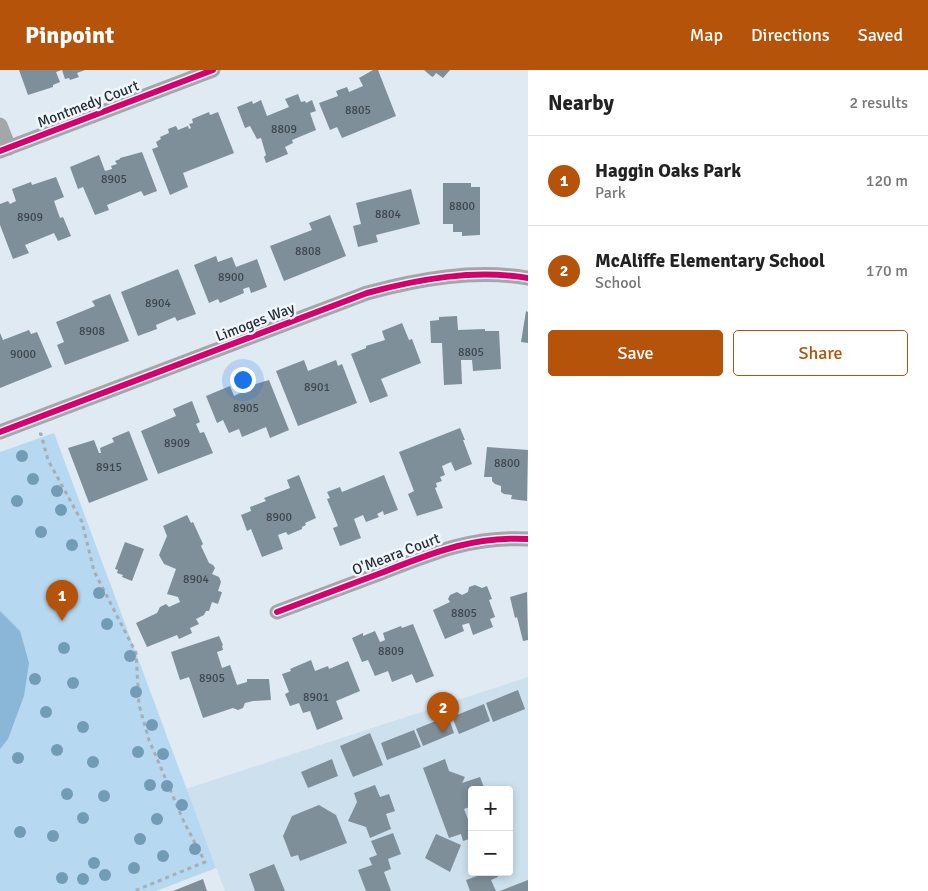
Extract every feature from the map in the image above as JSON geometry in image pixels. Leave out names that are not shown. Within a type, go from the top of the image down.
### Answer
[{"type":"street","name":"Montmedy Court","points":[[4,149],[213,70]]},
{"type":"street","points":[[0,125],[4,149]]},
{"type":"street","name":"Limoges Way","points":[[0,432],[367,293],[405,283],[443,277],[482,275],[528,278]]},
{"type":"street","name":"O'Meara Court","points":[[277,612],[448,548],[478,540],[528,539]]},
{"type":"path","points":[[33,437],[42,434],[48,460],[82,522],[94,571],[136,653],[139,705],[149,740],[184,822],[205,862],[134,891]]},
{"type":"shaded area","points":[[54,433],[216,868],[156,891],[0,891],[0,452]]},
{"type":"shaded area","points":[[0,611],[20,631],[29,663],[24,696],[8,739],[0,749]]},
{"type":"shaded area","points":[[528,677],[528,891],[225,891],[186,789]]},
{"type":"building","points":[[19,70],[62,70],[56,72],[60,82],[53,85],[53,87],[28,95]]},
{"type":"building","points":[[62,70],[85,70],[77,73],[79,77],[70,80],[69,78],[65,79]]},
{"type":"building","points":[[373,70],[378,70],[396,116],[342,138],[337,127],[330,130],[319,103],[338,96],[336,91],[347,87],[349,92],[363,86],[359,78]]},
{"type":"building","points":[[424,70],[450,70],[443,78],[436,73],[433,77]]},
{"type":"building","points":[[298,94],[301,102],[305,101],[306,103],[312,100],[316,111],[310,113],[316,130],[292,140],[293,143],[285,147],[288,154],[266,163],[264,157],[266,155],[261,138],[257,139],[250,126],[245,128],[237,107],[252,101],[253,104],[261,100],[267,116],[289,107],[285,99]]},
{"type":"building","points":[[209,112],[210,115],[218,112],[234,153],[183,173],[188,187],[170,195],[152,149],[158,147],[156,142],[161,139],[160,137],[169,133],[168,129],[176,126],[178,130],[188,126],[189,129],[191,128],[189,124],[193,123],[192,119]]},
{"type":"building","points":[[142,152],[157,191],[144,196],[141,191],[107,205],[109,210],[95,215],[83,187],[78,189],[70,167],[99,155],[105,171],[112,169],[111,166],[117,164],[115,161],[120,158]]},
{"type":"building","points":[[56,177],[64,197],[54,201],[60,218],[63,217],[71,236],[58,241],[54,233],[25,245],[29,253],[13,259],[0,225],[0,204],[8,201],[10,204],[16,201],[12,189],[31,182],[32,185]]},
{"type":"building","points":[[443,183],[471,183],[471,187],[480,187],[480,235],[462,236],[462,232],[453,232],[453,224],[443,224]]},
{"type":"building","points":[[411,189],[420,224],[376,235],[378,242],[358,247],[353,226],[361,224],[356,203]]},
{"type":"building","points":[[330,215],[346,256],[284,281],[270,246],[312,230],[309,223]]},
{"type":"building","points":[[216,256],[218,262],[232,257],[236,267],[257,259],[267,287],[251,293],[249,287],[243,289],[244,293],[220,303],[218,299],[209,303],[194,265]]},
{"type":"building","points":[[178,269],[196,314],[177,321],[175,317],[156,325],[157,329],[138,336],[121,292]]},
{"type":"building","points":[[110,294],[129,341],[65,365],[57,345],[64,342],[56,322],[95,306],[92,301]]},
{"type":"building","points":[[526,311],[528,312],[528,343],[521,342]]},
{"type":"building","points":[[457,316],[458,330],[485,329],[485,331],[499,331],[501,369],[473,371],[472,360],[461,360],[462,384],[444,385],[442,343],[431,343],[430,321],[439,320],[439,317]]},
{"type":"building","points":[[402,323],[409,340],[412,339],[421,363],[381,379],[388,396],[370,403],[351,354],[366,348],[366,346],[385,340],[382,331]]},
{"type":"building","points":[[29,330],[31,334],[37,332],[52,367],[0,388],[0,333],[3,340]]},
{"type":"building","points":[[304,360],[308,371],[336,360],[338,366],[342,364],[357,403],[298,426],[276,371]]},
{"type":"building","points":[[269,380],[289,430],[270,438],[266,427],[242,437],[239,429],[229,433],[223,420],[217,423],[206,396],[230,386],[234,396],[250,388],[249,386]]},
{"type":"building","points":[[192,401],[200,422],[196,424],[200,433],[204,432],[213,453],[158,474],[141,431],[176,416],[173,409]]},
{"type":"building","points":[[460,428],[472,464],[455,471],[451,462],[442,466],[445,475],[440,477],[442,481],[436,483],[437,487],[435,488],[443,508],[417,516],[408,494],[414,491],[399,452]]},
{"type":"building","points":[[129,431],[148,480],[89,503],[68,448],[94,440],[99,453],[101,453],[100,448],[114,442],[112,438]]},
{"type":"building","points":[[487,447],[528,450],[527,501],[511,499],[512,495],[501,492],[501,486],[492,481],[492,477],[484,477]]},
{"type":"building","points":[[299,475],[316,518],[305,523],[306,525],[302,529],[288,535],[286,532],[278,535],[283,549],[262,557],[251,529],[247,531],[241,515],[251,511],[250,507],[266,501],[264,498],[290,488],[287,480]]},
{"type":"building","points":[[384,475],[398,510],[384,515],[383,511],[377,514],[379,517],[366,522],[363,515],[354,519],[361,538],[340,546],[333,528],[338,526],[327,499],[330,498],[327,492],[340,487],[342,492]]},
{"type":"building","points":[[187,515],[191,523],[193,522],[209,563],[215,568],[212,574],[219,577],[221,582],[218,591],[222,592],[218,604],[212,602],[209,611],[206,611],[204,615],[196,619],[199,624],[190,628],[192,633],[179,639],[177,635],[147,647],[136,623],[157,613],[160,607],[166,604],[169,607],[180,602],[178,597],[167,594],[176,569],[164,564],[159,555],[167,536],[163,526]]},
{"type":"building","points":[[125,542],[144,549],[132,581],[122,577],[123,575],[117,573],[118,570],[115,569]]},
{"type":"building","points":[[475,585],[482,588],[487,586],[492,599],[489,600],[495,617],[490,619],[493,627],[473,635],[469,623],[462,625],[464,631],[445,639],[433,610],[450,602],[448,599],[450,595],[457,592],[462,595],[468,592],[469,587]]},
{"type":"building","points":[[527,592],[528,640],[523,641],[510,597]]},
{"type":"building","points":[[413,624],[434,676],[416,683],[412,674],[392,682],[388,671],[375,676],[368,660],[362,662],[352,638],[363,633],[363,636],[375,631],[380,642],[385,640],[383,633],[401,626],[402,628]]},
{"type":"building","points":[[219,636],[223,650],[217,652],[222,668],[230,665],[237,685],[247,682],[247,679],[269,679],[271,700],[245,703],[243,708],[238,710],[233,708],[203,718],[189,677],[180,680],[171,652]]},
{"type":"building","points":[[311,660],[315,671],[328,666],[329,669],[348,661],[360,691],[336,701],[343,719],[317,730],[310,711],[303,713],[299,703],[290,706],[285,694],[289,692],[282,674]]},
{"type":"building","points":[[518,690],[525,709],[493,722],[486,703]]},
{"type":"building","points":[[484,704],[490,721],[459,734],[452,717]]},
{"type":"building","points":[[448,716],[454,733],[423,746],[416,729]]},
{"type":"building","points":[[414,730],[421,747],[387,760],[381,743]]},
{"type":"building","points":[[370,733],[383,765],[353,777],[340,746]]},
{"type":"building","points":[[332,759],[338,776],[308,788],[301,772]]},
{"type":"building","points":[[445,759],[449,771],[465,777],[462,783],[480,777],[483,786],[468,786],[468,808],[464,809],[468,819],[468,839],[463,841],[461,834],[449,838],[423,768]]},
{"type":"building","points":[[375,785],[380,797],[389,794],[395,811],[386,814],[391,829],[370,838],[366,827],[348,821],[357,802],[354,793]]},
{"type":"building","points":[[319,805],[336,815],[347,843],[300,861],[298,855],[291,857],[283,836],[292,816]]},
{"type":"building","points":[[393,833],[401,854],[388,859],[391,869],[384,872],[391,891],[366,891],[358,870],[372,865],[369,858],[377,855],[371,841]]},
{"type":"building","points":[[436,834],[461,845],[450,872],[425,858]]},
{"type":"building","points":[[274,864],[285,891],[255,891],[249,874]]},
{"type":"building","points":[[477,876],[498,877],[491,880],[496,891],[470,891],[466,880]]},
{"type":"building","points":[[203,879],[207,891],[173,891]]},
{"type":"building","points":[[528,880],[528,891],[500,891]]},
{"type":"cycle path","points":[[0,151],[213,70]]},
{"type":"cycle path","points":[[0,432],[367,293],[406,283],[467,275],[508,275],[528,278]]},
{"type":"cycle path","points":[[277,612],[453,547],[489,540],[528,539]]},
{"type":"place","name":"Haggin Oaks Park","points":[[62,621]]},
{"type":"place","name":"McAliffe Elementary School","points":[[443,733]]}]
